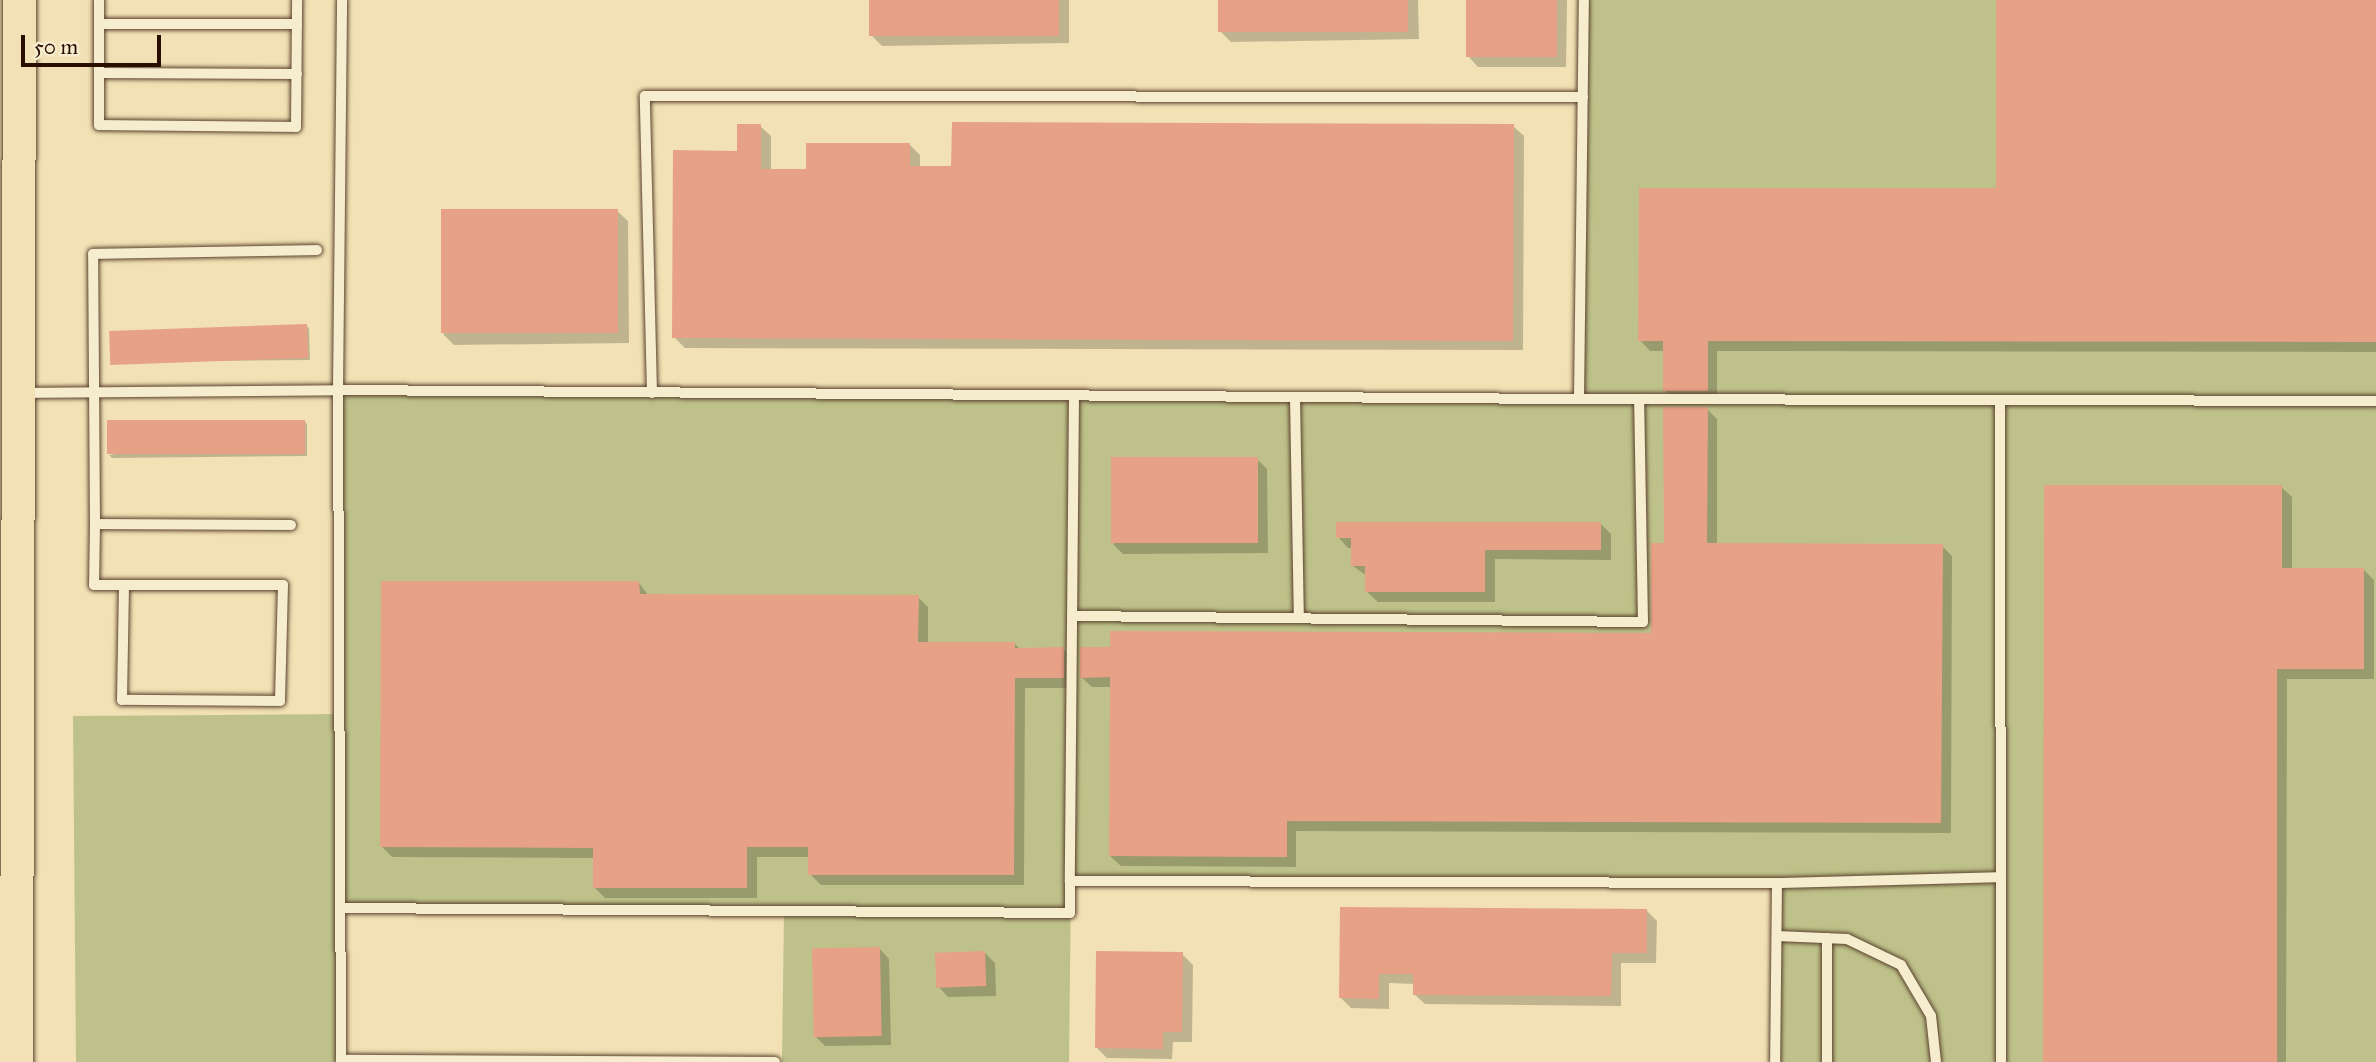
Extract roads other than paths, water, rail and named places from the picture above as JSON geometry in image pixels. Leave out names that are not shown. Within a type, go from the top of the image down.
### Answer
[{"type":"main road","points":[[16,1062],[19,0]]},
{"type":"lane","points":[[99,0],[99,125],[244,127],[296,127],[297,0]]},
{"type":"lane","points":[[342,0],[338,390],[341,1060],[775,1062]]},
{"type":"lane","points":[[1579,399],[1584,0]]},
{"type":"lane","points":[[99,24],[297,24]]},
{"type":"lane","points":[[99,73],[297,74]]},
{"type":"lane","points":[[652,393],[645,96],[1583,97]]},
{"type":"lane","points":[[124,585],[122,700],[280,701],[283,585],[124,585],[94,585],[93,254],[317,250]]},
{"type":"lane","points":[[18,393],[338,390],[1579,399],[2376,401]]},
{"type":"lane","points":[[341,908],[1070,913],[1074,396]]},
{"type":"lane","points":[[1295,397],[1299,618]]},
{"type":"lane","points":[[1072,615],[1643,622],[1639,399]]},
{"type":"lane","points":[[2000,400],[2001,1062]]},
{"type":"lane","points":[[95,524],[290,525]]},
{"type":"lane","points":[[1070,881],[1777,883],[2001,877]]},
{"type":"lane","points":[[1774,1062],[1777,883]]},
{"type":"lane","points":[[1777,936],[1847,939],[1901,965],[1931,1016],[1936,1062]]},
{"type":"lane","points":[[1827,938],[1827,1062]]}]
